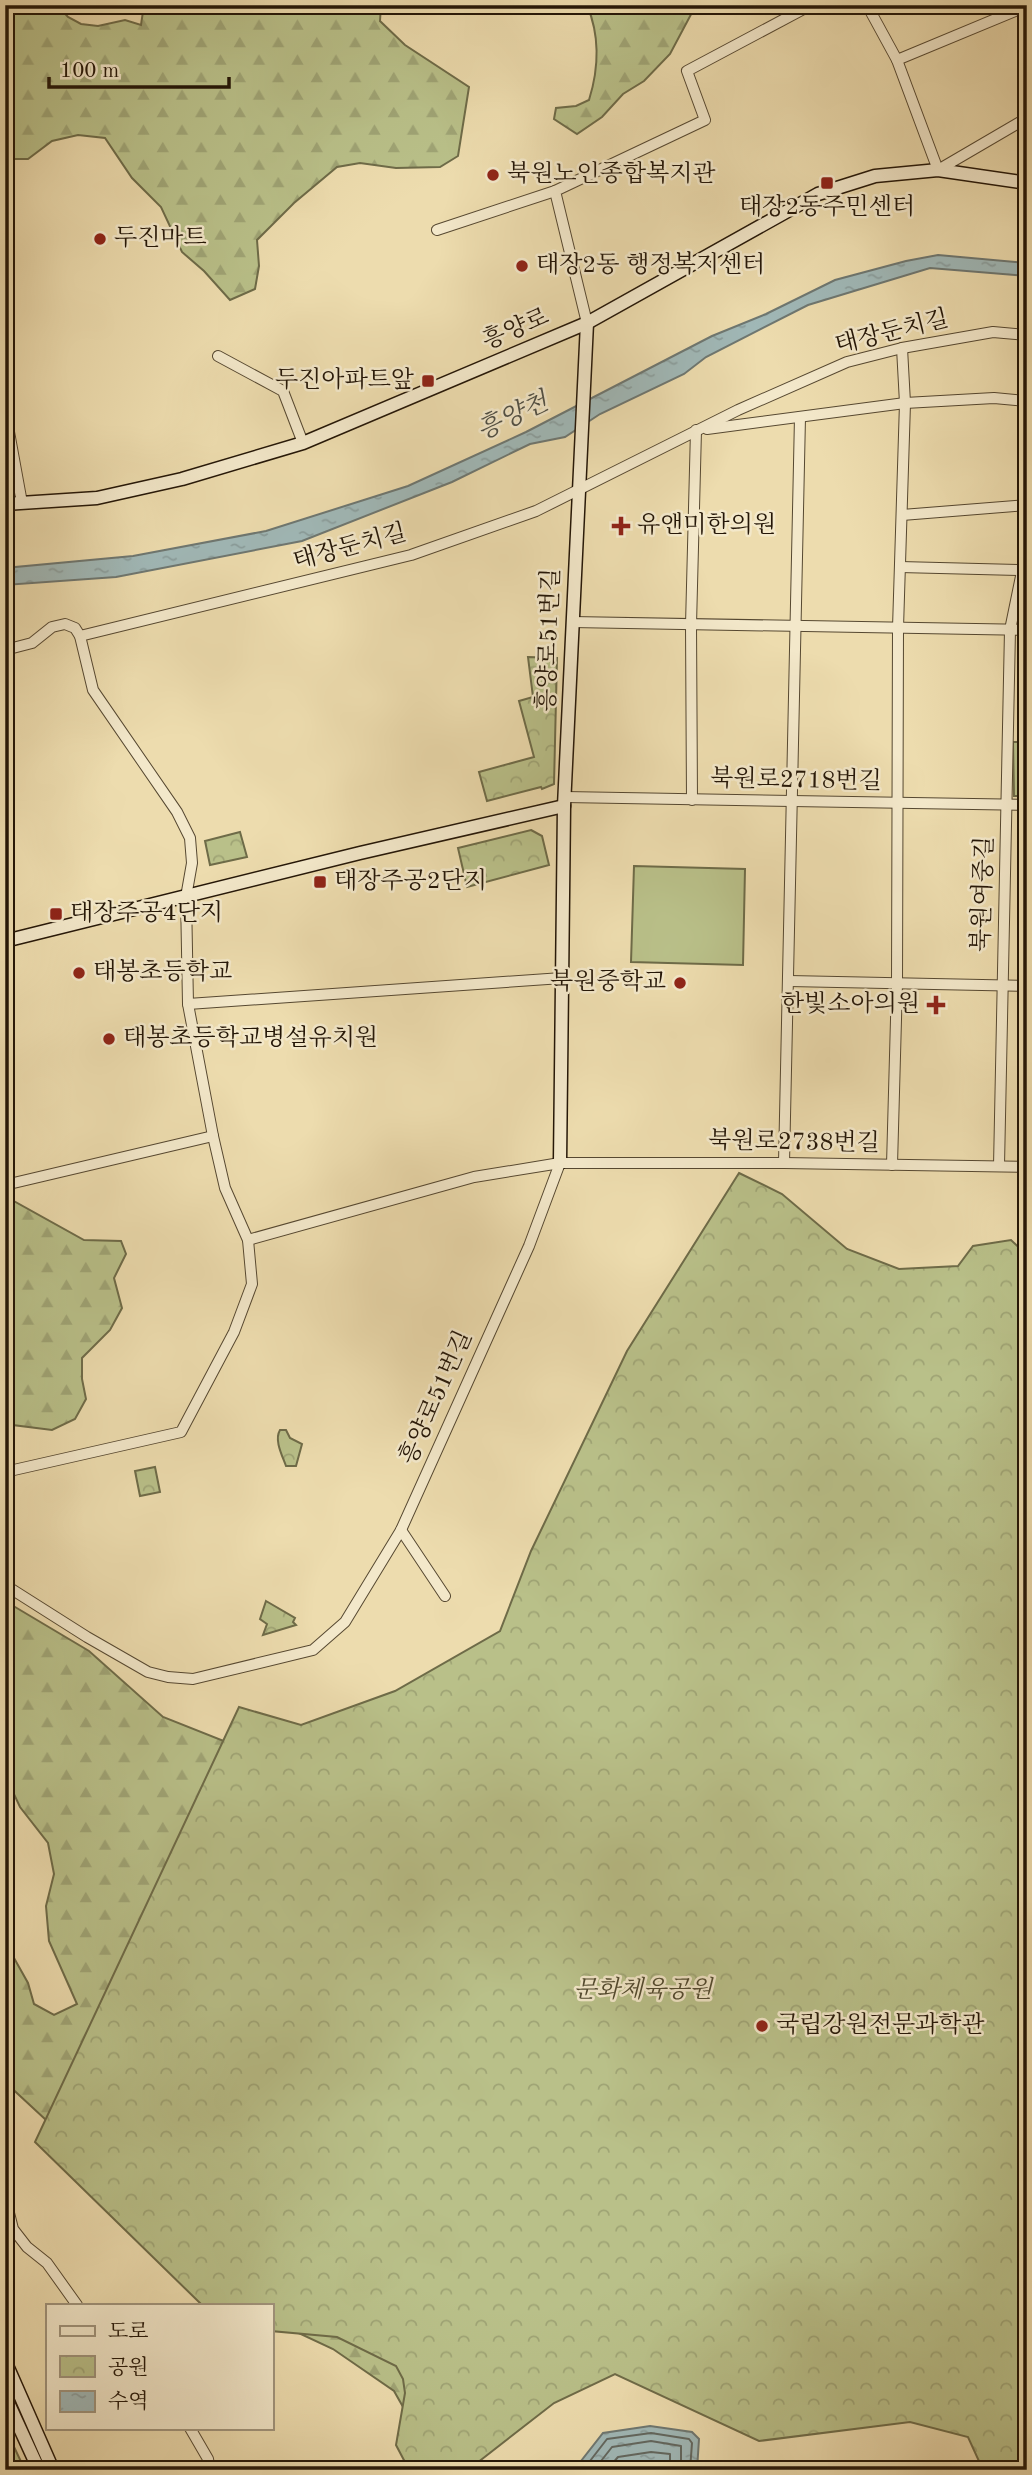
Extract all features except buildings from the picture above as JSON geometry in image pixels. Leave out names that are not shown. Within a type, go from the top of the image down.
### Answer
[{"type":"street","points":[[437,230],[555,191],[705,120],[687,71],[811,5]]},
{"type":"street","points":[[867,5],[897,60],[938,170],[1027,118]]},
{"type":"street","points":[[897,60],[1027,6]]},
{"type":"street","name":"흥양로","points":[[5,504],[97,498],[183,479],[303,443],[587,323],[818,194],[875,176],[938,170],[1027,183]]},
{"type":"street","points":[[555,191],[587,323]]},
{"type":"street","name":"흥양로51번길","points":[[5,1585],[148,1672],[193,1679],[313,1650],[345,1622],[401,1530],[529,1246],[561,1163],[564,802],[587,323]]},
{"type":"street","name":"태장둔치길","points":[[5,650],[32,643],[52,627],[65,624],[75,628],[80,636],[411,555],[536,511],[578,482],[847,362],[902,348],[993,332],[1027,335]]},
{"type":"street","points":[[892,1166],[897,983],[898,628],[905,403],[902,348]]},
{"type":"street","points":[[218,356],[284,391],[303,443]]},
{"type":"street","points":[[692,800],[691,625],[696,430],[905,403],[993,398],[1027,401]]},
{"type":"street","points":[[5,410],[22,503]]},
{"type":"street","points":[[784,1163],[800,417]]},
{"type":"street","points":[[902,515],[1027,505]]},
{"type":"street","name":"북원여중길","points":[[999,1166],[1010,630],[1027,547]]},
{"type":"street","points":[[900,567],[1022,570]]},
{"type":"street","points":[[572,622],[1027,630]]},
{"type":"street","points":[[5,1472],[181,1432],[234,1332],[252,1284],[248,1240],[225,1188],[212,1136],[188,1004],[186,897],[191,863],[190,838],[177,812],[93,690],[80,636]]},
{"type":"street","name":"북원로2718번길","points":[[564,802],[692,800],[1027,805]]},
{"type":"street","points":[[5,941],[564,802]]},
{"type":"street","points":[[188,1004],[562,978]]},
{"type":"street","name":"북원여중길","points":[[789,981],[1027,986]]},
{"type":"street","points":[[5,1185],[212,1136]]},
{"type":"street","name":"북원로2738번길","points":[[248,1240],[474,1177],[561,1163],[1027,1167]]},
{"type":"street","points":[[401,1530],[445,1596]]},
{"type":"street","points":[[5,2175],[13,2230],[27,2247],[47,2263],[76,2304]]},
{"type":"street","points":[[5,2361],[53,2470]]},
{"type":"street","points":[[5,2396],[39,2470]]},
{"type":"street","points":[[191,2430],[208,2459],[210,2470]]},
{"type":"green space","points":[[5,5],[57,5],[68,17],[81,24],[98,26],[125,20],[141,25],[144,5],[381,5],[380,21],[405,45],[469,87],[458,156],[440,167],[396,168],[360,163],[337,167],[294,203],[257,240],[259,266],[255,289],[230,300],[204,271],[182,252],[161,207],[132,178],[105,138],[78,135],[52,141],[28,159],[5,159]]},
{"type":"green space","points":[[587,5],[696,5],[670,54],[644,81],[623,94],[602,117],[577,134],[554,119],[556,108],[576,106],[589,100],[597,52]]},
{"type":"green space","points":[[528,657],[557,658],[554,784],[487,801],[479,772],[534,757],[519,701],[533,697]]},
{"type":"green space","points":[[1013,742],[1027,742],[1027,796],[1014,796]]},
{"type":"green space","points":[[531,830],[542,836],[549,865],[467,887],[458,848]]},
{"type":"green space","points":[[240,832],[247,857],[210,865],[205,841]]},
{"type":"green space","points":[[634,866],[745,869],[743,965],[631,962]]},
{"type":"green space","name":"문화체육공원","points":[[739,1173],[782,1194],[847,1249],[899,1269],[958,1266],[973,1246],[1011,1240],[1027,1255],[1027,2470],[983,2470],[968,2437],[910,2422],[759,2441],[615,2374],[554,2403],[468,2470],[415,2470],[406,2464],[396,2445],[405,2393],[403,2379],[396,2366],[337,2337],[273,2331],[273,2304],[201,2304],[35,2142],[239,1707],[301,1725],[395,1691],[500,1631],[531,1551],[627,1351]]},
{"type":"green space","points":[[5,1199],[10,1199],[84,1240],[121,1241],[126,1254],[114,1278],[122,1308],[110,1330],[82,1358],[86,1399],[75,1419],[52,1430],[5,1424]]},
{"type":"green space","points":[[280,1430],[286,1430],[290,1438],[302,1444],[296,1466],[286,1466],[278,1443]]},
{"type":"green space","points":[[155,1467],[160,1492],[140,1496],[135,1471]]},
{"type":"green space","points":[[5,1601],[89,1651],[163,1717],[254,1753],[420,2437],[394,2391],[333,2349],[273,2321],[273,2304],[46,2120],[5,2082],[5,1948],[9,1949],[28,1983],[34,2004],[54,2015],[77,2004],[49,1941],[46,1906],[54,1874],[48,1843],[20,1807],[5,1775]]},
{"type":"green space","points":[[266,1601],[295,1618],[293,1622],[296,1625],[263,1635],[267,1624],[260,1619]]},
{"type":"green space","points":[[5,2428],[25,2470],[5,2470]]},
{"type":"water","points":[[938,255],[1027,263],[1027,276],[930,268],[808,305],[706,357],[684,374],[600,414],[565,437],[530,444],[452,482],[302,541],[116,577],[5,585],[5,568],[133,556],[266,531],[408,486],[526,432],[712,336],[766,314],[835,280]]},
{"type":"water","points":[[650,2426],[692,2432],[699,2439],[697,2470],[574,2470],[603,2433]]},
{"type":"place","name":"북원노인종합복지관","points":[[493,175]]},
{"type":"place","name":"태장2동주민센터","points":[[827,183]]},
{"type":"place","name":"두진마트","points":[[100,239]]},
{"type":"place","name":"태장2동 행정복지센터","points":[[522,266]]},
{"type":"place","name":"두진아파트앞","points":[[428,381]]},
{"type":"place","name":"유앤미한의원","points":[[621,526]]},
{"type":"place","name":"태장주공2단지","points":[[320,882]]},
{"type":"place","name":"태장주공4단지","points":[[56,914]]},
{"type":"place","name":"태봉초등학교","points":[[79,973]]},
{"type":"place","name":"북원중학교","points":[[680,983]]},
{"type":"place","name":"한빛소아의원","points":[[936,1005]]},
{"type":"place","name":"태봉초등학교병설유치원","points":[[109,1039]]},
{"type":"place","name":"국립강원전문과학관","points":[[762,2026]]},
{"type":"water label","name":"흥양천","points":[[513,417]]}]
